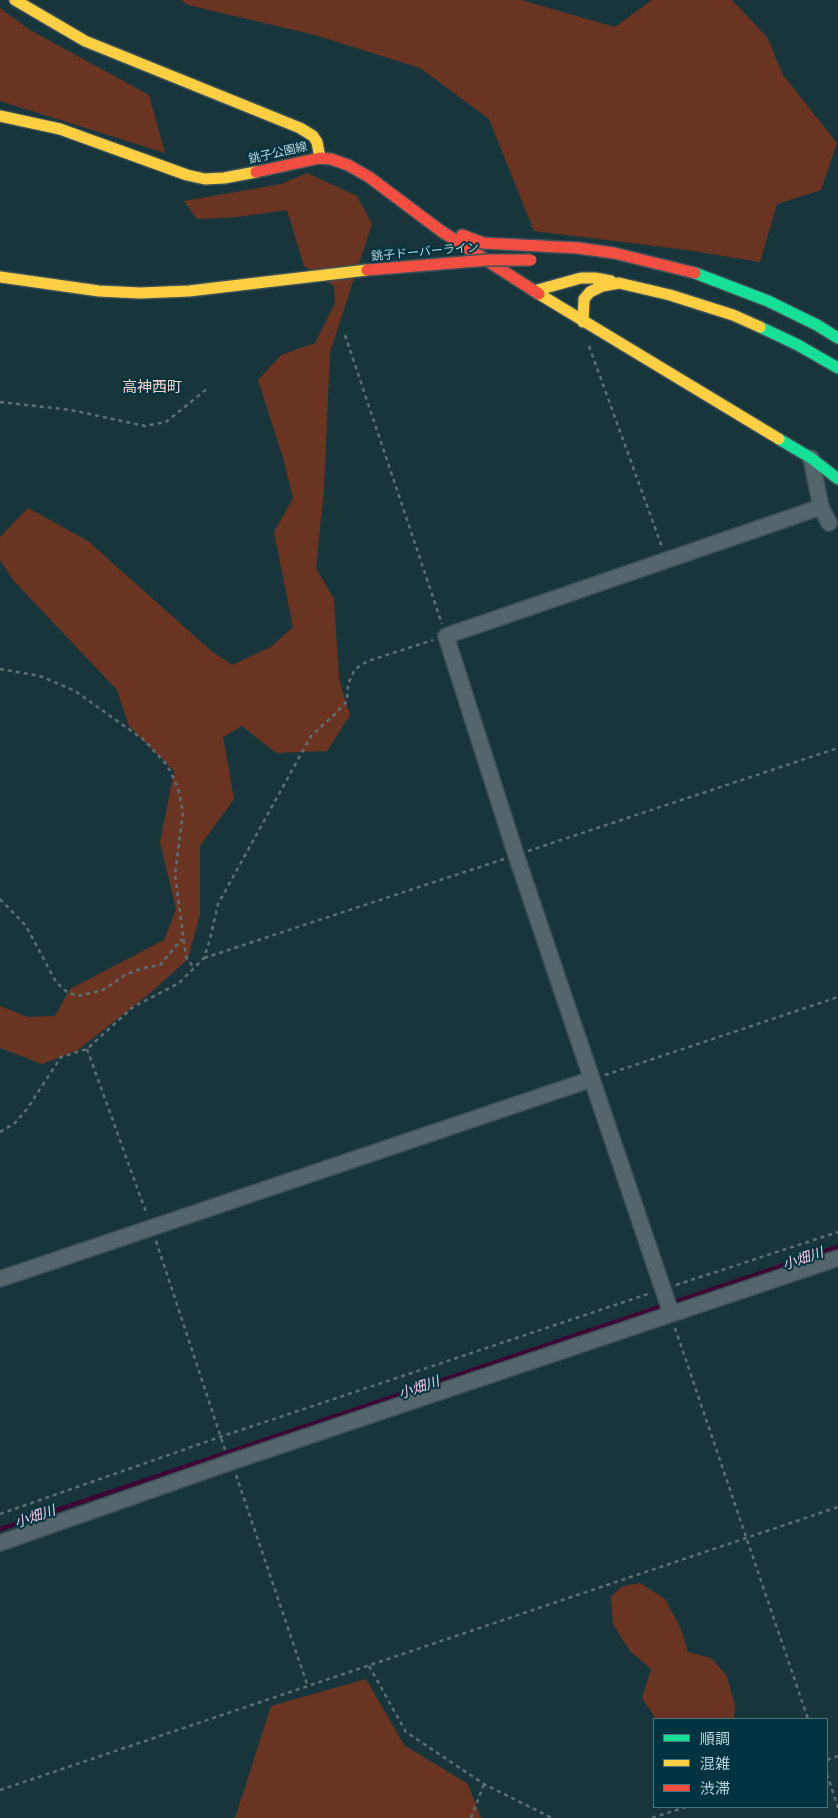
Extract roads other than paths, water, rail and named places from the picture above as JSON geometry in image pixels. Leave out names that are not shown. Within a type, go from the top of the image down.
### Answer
[{"type":"main road","points":[[15,0],[85,41],[300,128],[313,136],[317,142],[320,158]]},
{"type":"main road","name":"銚子公園線","points":[[0,116],[60,130],[187,175],[205,179],[246,174],[320,158],[331,159],[348,165],[369,177],[441,231],[586,324],[811,458],[838,479]]},
{"type":"main road","points":[[441,231],[454,232],[483,243],[578,248],[614,252],[682,269],[720,281],[768,301],[817,325],[838,338]]},
{"type":"main road","name":"銚子ドーバーライン","points":[[0,277],[99,291],[140,293],[189,291],[368,270],[488,260],[535,260]]},
{"type":"main road","points":[[534,290],[581,278],[595,278],[670,295],[733,315],[798,345],[838,368]]},
{"type":"main road","points":[[586,324],[584,299],[590,292],[602,286],[619,283]]},
{"type":"street","points":[[811,458],[821,507],[829,522]]},
{"type":"street","points":[[671,1313],[516,855],[446,636],[821,507]]},
{"type":"street","points":[[0,1279],[592,1079]]},
{"type":"street","points":[[0,1543],[231,1462],[838,1258]]},
{"type":"waterway","name":"小畑川","points":[[0,1529],[838,1247]]},
{"type":"district","name":"高神西町","points":[[152,387]]}]
